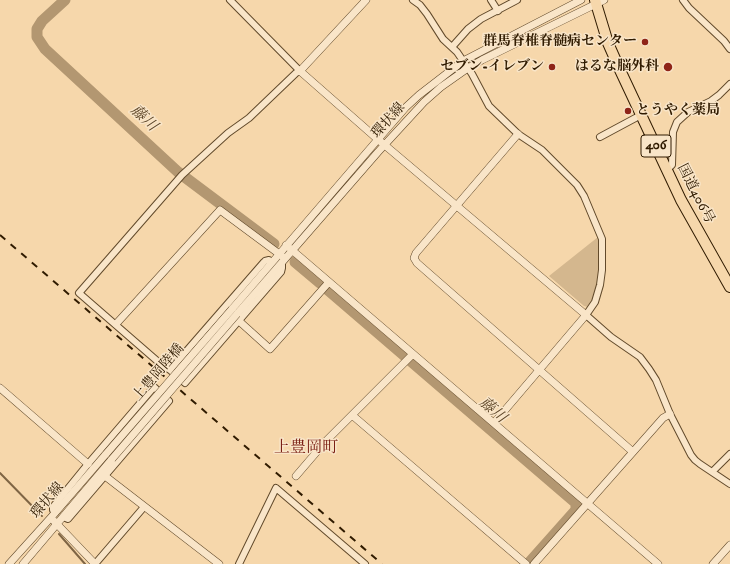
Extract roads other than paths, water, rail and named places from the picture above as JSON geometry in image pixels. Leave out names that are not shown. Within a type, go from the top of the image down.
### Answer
[{"type":"highway","name":"国道406号","points":[[598,1],[608,43],[641,115],[681,200],[730,287]]},
{"type":"street","points":[[230,0],[300,72],[611,337],[640,357],[650,369],[656,380],[670,414],[691,455],[695,460],[730,484]]},
{"type":"street","points":[[329,282],[270,349],[238,318],[185,383],[163,366],[80,293],[182,174],[228,133],[249,118],[296,73],[300,72],[366,0]]},
{"type":"street","points":[[413,0],[420,5],[427,14],[443,39],[457,52],[468,68],[489,106],[518,134],[542,150],[577,185],[584,196],[602,239],[602,270],[600,285],[595,302],[586,315],[494,423]]},
{"type":"street","points":[[491,0],[498,11]]},
{"type":"street","points":[[452,47],[468,29],[481,19],[517,0]]},
{"type":"street","name":"環状線","points":[[229,307],[272,262],[406,107],[419,95],[463,61],[581,0]]},
{"type":"street","points":[[683,0],[689,8],[721,38],[730,50]]},
{"type":"street","name":"環状線","points":[[238,318],[284,261],[385,145],[424,102],[441,87],[482,60],[598,1]]},
{"type":"street","points":[[667,170],[672,165],[673,132],[677,122],[688,112],[711,101],[730,84]]},
{"type":"street","points":[[600,136],[641,115]]},
{"type":"street","points":[[518,134],[416,253],[414,258],[633,452]]},
{"type":"street","points":[[116,324],[220,210],[279,254],[284,261]]},
{"type":"street","points":[[286,245],[658,564]]},
{"type":"street","points":[[170,370],[229,307]]},
{"type":"street","name":"上豊岡陸橋","points":[[109,456],[229,307]]},
{"type":"street","name":"上豊岡陸橋","points":[[109,456],[238,318]]},
{"type":"street","points":[[296,476],[326,440],[413,354]]},
{"type":"street","points":[[62,517],[68,519],[169,401],[154,387],[53,507],[53,516],[57,524],[95,564],[144,507]]},
{"type":"street","points":[[0,388],[88,464]]},
{"type":"street","points":[[534,564],[663,418],[670,414]]},
{"type":"street","points":[[352,415],[526,564]]},
{"type":"street","points":[[712,472],[730,454]]},
{"type":"street","name":"環状線","points":[[9,564],[109,456]]},
{"type":"street","name":"環状線","points":[[23,564],[57,524],[109,456]]},
{"type":"street","points":[[105,476],[219,564]]},
{"type":"street","points":[[239,564],[276,488],[365,564]]},
{"type":"street","points":[[713,564],[730,544]]},
{"type":"street","points":[[15,557],[23,564]]},
{"type":"waterway","name":"藤川","points":[[65,0],[42,21],[37,29],[37,37],[45,49],[178,172],[274,244]]},
{"type":"waterway","name":"藤川","points":[[295,262],[320,283]]},
{"type":"waterway","name":"藤川","points":[[328,290],[576,503],[576,510],[528,564]]},
{"type":"waterway","points":[[0,473],[42,516]]},
{"type":"waterway","points":[[59,534],[85,564]]},
{"type":"railway","points":[[0,235],[382,564]]},
{"type":"place","name":"群馬脊椎脊髄病センター","points":[[645,42]]},
{"type":"place","name":"セブン-イレブン","points":[[552,67]]},
{"type":"place","name":"はるな脳外科","points":[[668,67]]},
{"type":"place","name":"とうやく薬局","points":[[628,111]]},
{"type":"district","name":"上豊岡町","points":[[306,449]]}]
